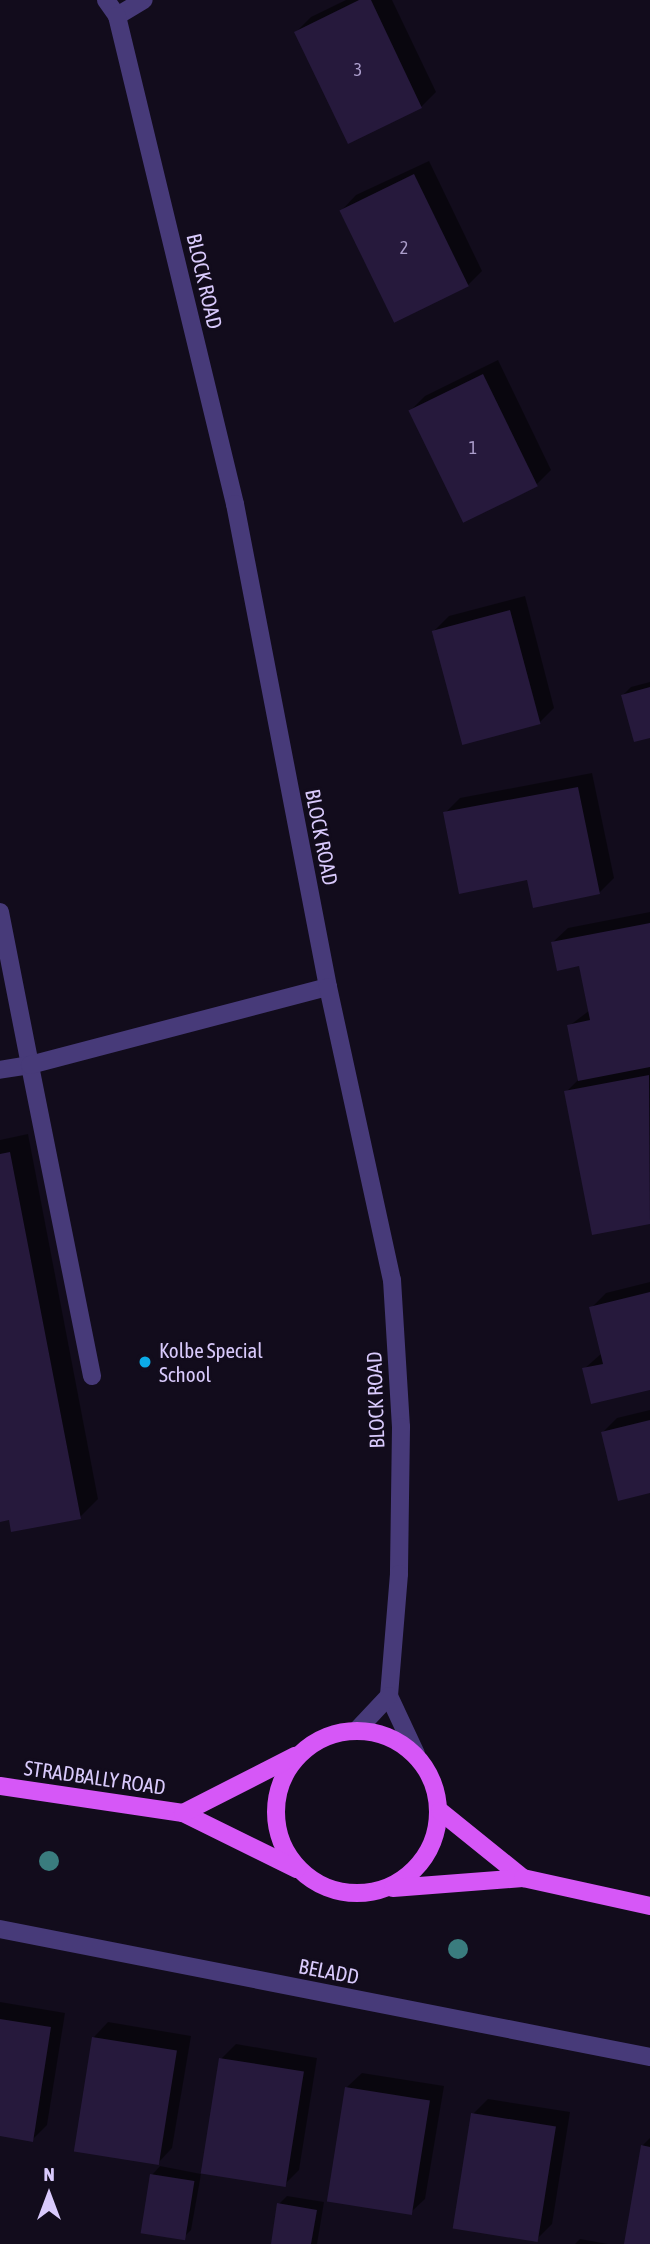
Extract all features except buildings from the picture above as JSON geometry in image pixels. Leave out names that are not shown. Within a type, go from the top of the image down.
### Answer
[{"type":"main road","points":[[389,1888],[416,1870],[434,1843],[440,1811],[434,1780],[416,1754],[389,1736],[358,1729],[326,1736],[299,1754],[281,1780],[275,1811],[281,1843],[299,1870],[326,1888],[358,1894],[389,1888],[523,1878],[650,1906]]},
{"type":"main road","name":"STRADBALLY ROAD","points":[[183,1813],[299,1754]]},
{"type":"main road","name":"STRADBALLY ROAD","points":[[0,1786],[183,1813],[299,1870]]},
{"type":"main road","points":[[440,1811],[523,1878]]},
{"type":"street","name":"BLOCK ROAD","points":[[106,0],[117,16],[234,504],[328,987],[392,1280],[401,1427],[399,1574],[388,1696]]},
{"type":"street","points":[[117,16],[144,0]]},
{"type":"street","points":[[0,912],[92,1376]]},
{"type":"street","points":[[0,1070],[30,1065],[328,987]]},
{"type":"street","points":[[358,1729],[388,1696],[416,1754]]},
{"type":"street","name":"BELADD","points":[[0,1929],[650,2057]]},
{"type":"place","name":"Kolbe Special School","points":[[145,1362]]}]
